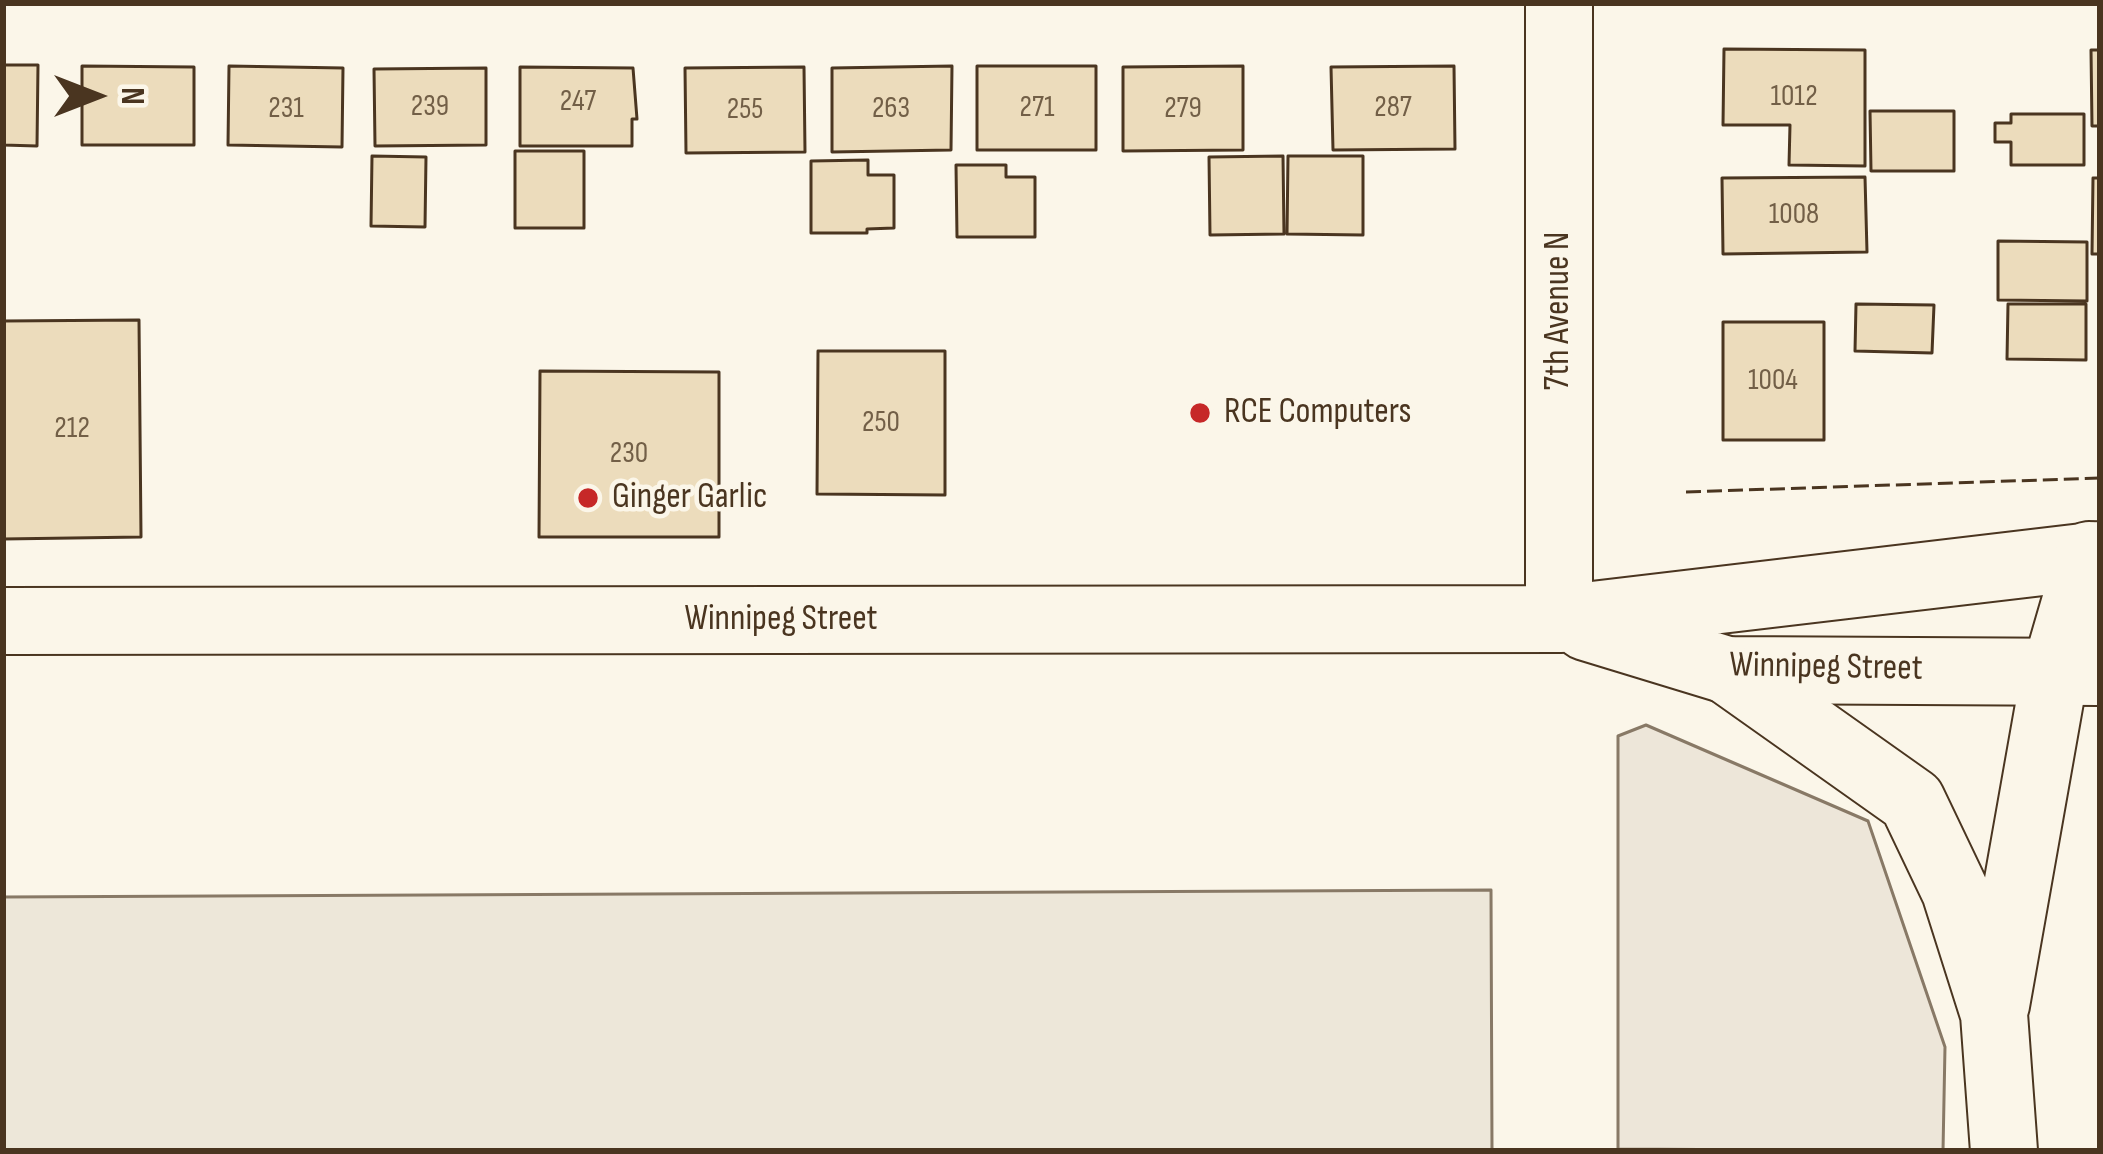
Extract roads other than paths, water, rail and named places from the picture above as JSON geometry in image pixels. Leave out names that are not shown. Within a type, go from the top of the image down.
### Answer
[{"type":"main road","name":"7th Avenue N","points":[[1559,3],[1559,619]]},
{"type":"main road","name":"Winnipeg Street","points":[[3,622],[1559,619],[2094,555]]},
{"type":"main road","points":[[1994,1014],[2077,672],[2094,555]]},
{"type":"main road","name":"Winnipeg Street","points":[[1559,619],[1727,670],[2077,672]]},
{"type":"main road","points":[[1727,670],[1912,801],[1955,891],[1994,1014],[2004,1151]]},
{"type":"place","name":"RCE Computers","points":[[1200,413]]},
{"type":"place","name":"Ginger Garlic","points":[[588,498]]}]
